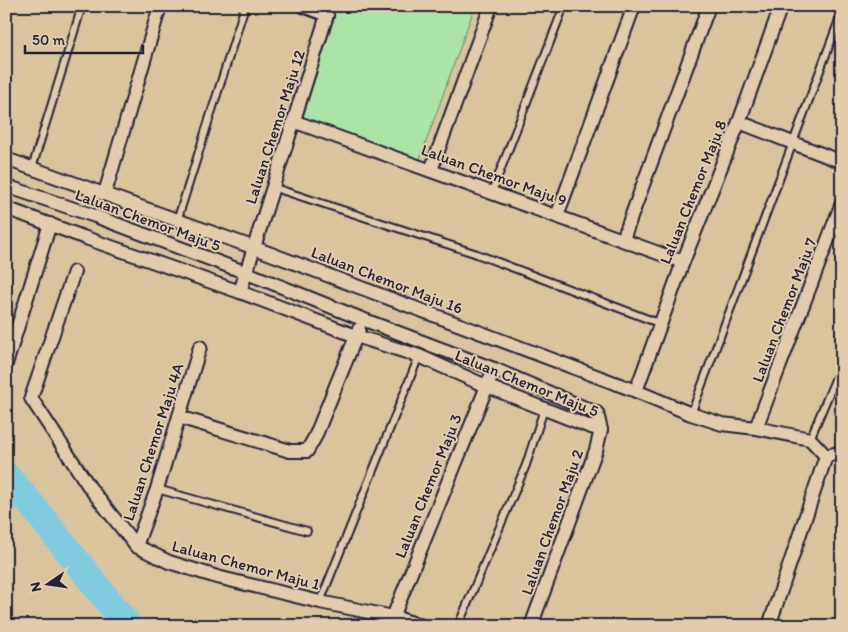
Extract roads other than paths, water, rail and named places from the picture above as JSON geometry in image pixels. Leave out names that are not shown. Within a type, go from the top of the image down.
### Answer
[{"type":"street","points":[[105,193],[160,6]]},
{"type":"street","name":"Laluan Chemor Maju 12","points":[[240,292],[327,15],[303,6]]},
{"type":"street","points":[[431,170],[491,6]]},
{"type":"street","points":[[557,216],[634,6]]},
{"type":"street","points":[[623,239],[709,6]]},
{"type":"street","name":"Laluan Chemor Maju 8","points":[[636,391],[781,6]]},
{"type":"street","name":"Laluan Chemor Maju 9","points":[[293,121],[683,262]]},
{"type":"street","points":[[738,122],[842,162]]},
{"type":"street","name":"Laluan Chemor Maju 16","points":[[6,159],[255,248],[636,391],[691,414],[722,424],[756,428],[810,439]]},
{"type":"street","name":"Laluan Chemor Maju 5","points":[[6,186],[95,216],[494,369],[597,413],[601,430]]},
{"type":"street","name":"Laluan Chemor Maju 7","points":[[756,428],[842,204]]},
{"type":"street","name":"Laluan Chemor Maju 5","points":[[6,208],[356,336],[419,356],[486,386],[601,430]]},
{"type":"street","points":[[6,364],[50,224]]},
{"type":"street","name":"Laluan Chemor Maju 1","points":[[74,272],[31,398],[90,488],[136,546],[169,562],[217,577],[320,602],[393,617],[422,626]]},
{"type":"street","points":[[179,417],[290,452],[306,451],[315,437],[362,319]]},
{"type":"street","name":"Laluan Chemor Maju 4A","points":[[136,546],[157,489],[200,348]]},
{"type":"street","name":"Laluan Chemor Maju 3","points":[[393,617],[494,369]]},
{"type":"street","name":"Laluan Chemor Maju 2","points":[[531,626],[596,450],[601,430]]},
{"type":"street","points":[[810,439],[826,456]]},
{"type":"street","points":[[826,456],[842,452]]},
{"type":"street","points":[[769,626],[826,456]]},
{"type":"lane","points":[[32,168],[82,6]]},
{"type":"lane","points":[[177,221],[245,6]]},
{"type":"lane","points":[[492,192],[564,6]]},
{"type":"lane","points":[[691,414],[842,12]]},
{"type":"lane","points":[[272,187],[474,253],[661,324]]},
{"type":"lane","points":[[320,602],[403,401],[419,356]]},
{"type":"lane","points":[[810,439],[842,363]]},
{"type":"lane","points":[[458,626],[526,465],[544,409]]},
{"type":"lane","points":[[157,489],[307,531]]},
{"type":"waterway","points":[[6,476],[30,503],[128,626]]}]
